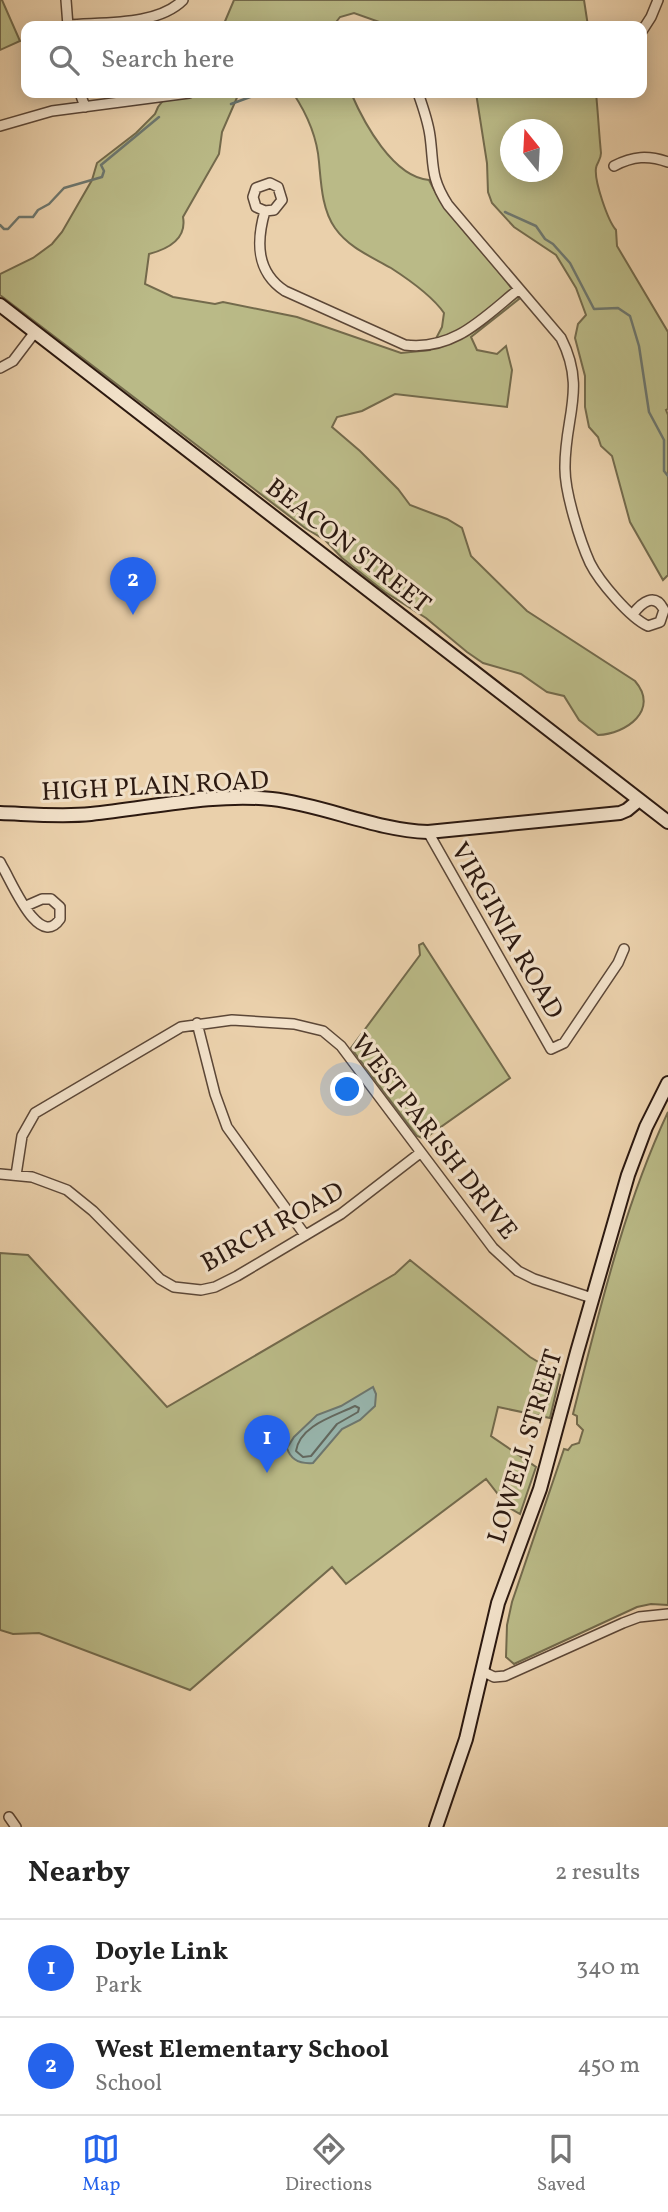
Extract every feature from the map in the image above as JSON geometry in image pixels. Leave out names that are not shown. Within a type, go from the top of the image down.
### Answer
[{"type":"main road","name":"BEACON STREET","points":[[0,305],[668,822]]},
{"type":"main road","name":"HIGH PLAIN ROAD","points":[[0,813],[88,815],[228,798],[271,799],[339,813],[378,825],[428,832],[620,813],[639,800]]},
{"type":"main road","name":"LOWELL STREET","points":[[436,1827],[461,1756],[498,1602],[540,1489],[592,1298],[636,1152],[668,1083]]},
{"type":"street","points":[[66,0],[68,21]]},
{"type":"street","points":[[120,21],[151,18],[169,11],[183,0]]},
{"type":"street","points":[[647,24],[658,0]]},
{"type":"street","points":[[82,98],[85,107]]},
{"type":"street","points":[[0,126],[41,113],[152,98]]},
{"type":"street","points":[[420,98],[427,121],[434,178],[447,205],[561,338],[569,355],[575,385],[565,466],[568,493],[583,545],[593,568],[633,614]]},
{"type":"street","points":[[614,166],[641,156],[668,162]]},
{"type":"street","points":[[265,211],[260,229],[260,256],[265,271],[276,285],[405,345],[435,345],[458,336],[519,289]]},
{"type":"street","points":[[0,368],[13,361],[35,332]]},
{"type":"street","name":"VIRGINIA ROAD","points":[[428,832],[551,1049],[564,1043],[618,963],[624,949]]},
{"type":"street","points":[[0,862],[26,906]]},
{"type":"street","name":"WEST PARISH DRIVE","points":[[16,1175],[22,1136],[35,1113],[118,1066],[176,1029],[197,1023],[232,1020],[302,1025],[323,1031],[341,1046],[420,1153],[508,1264],[534,1279],[592,1298]]},
{"type":"street","points":[[197,1023],[215,1094],[227,1127],[305,1235]]},
{"type":"street","name":"BIRCH ROAD","points":[[0,1174],[16,1175],[55,1185],[76,1195],[160,1279],[181,1289],[206,1289],[220,1285],[358,1203],[420,1153]]},
{"type":"street","points":[[482,1671],[494,1676],[505,1676],[622,1623],[646,1616],[668,1614]]},
{"type":"street","points":[[9,1817],[16,1827]]},
{"type":"green space","points":[[0,0],[20,41],[0,50]]},
{"type":"green space","points":[[234,0],[584,0],[587,21],[376,21],[354,13],[340,17],[337,21],[225,21]]},
{"type":"green space","points":[[165,98],[237,98],[222,132],[219,154],[183,217],[182,231],[175,242],[149,254],[145,284],[173,297],[215,304],[223,302],[297,317],[401,353],[430,350],[442,327],[444,313],[420,289],[391,268],[354,247],[335,228],[325,205],[314,134],[296,98],[354,98],[381,147],[403,169],[416,177],[429,180],[449,212],[497,269],[519,299],[471,337],[477,350],[497,354],[506,346],[512,370],[507,407],[395,394],[362,411],[337,417],[332,427],[398,489],[410,505],[447,519],[462,528],[471,556],[527,611],[635,681],[642,692],[644,702],[642,711],[629,725],[609,734],[598,735],[579,720],[564,696],[547,692],[521,674],[483,663],[426,618],[385,592],[342,558],[325,540],[305,528],[0,295],[0,274],[33,258],[52,244],[62,232],[92,180],[97,163],[136,133],[155,114]]},
{"type":"green space","points":[[477,98],[596,98],[601,153],[596,168],[599,191],[616,230],[617,246],[668,332],[668,575],[663,580],[630,522],[612,456],[601,446],[598,437],[589,427],[585,407],[585,376],[575,338],[578,324],[586,315],[576,288],[556,255],[514,227],[492,203],[488,192],[487,163]]},
{"type":"green space","points":[[423,943],[510,1078],[422,1138],[417,1136],[351,1048],[420,955],[419,945]]},
{"type":"green space","points":[[668,1112],[668,1605],[637,1607],[514,1664],[506,1657],[507,1625],[512,1602],[564,1449],[568,1450],[579,1443],[583,1430],[577,1424],[577,1416],[573,1414],[603,1299],[638,1185]]},
{"type":"green space","points":[[0,1253],[28,1255],[167,1407],[395,1274],[410,1260],[530,1357],[560,1375],[550,1418],[498,1407],[491,1436],[536,1467],[520,1514],[508,1507],[486,1479],[346,1584],[332,1567],[190,1690],[39,1633],[13,1634],[0,1630]]},
{"type":"water","points":[[373,1387],[376,1394],[375,1406],[360,1420],[342,1429],[313,1463],[301,1462],[291,1456],[287,1448],[294,1437],[317,1415],[341,1406]]},
{"type":"waterway","points":[[231,104],[247,98]]},
{"type":"waterway","points":[[0,225],[8,229],[19,217],[33,217],[64,188],[102,177],[104,171],[101,165],[159,117]]},
{"type":"waterway","points":[[505,212],[536,226],[545,239],[553,244],[570,263],[594,309],[618,308],[630,316],[639,346],[649,412],[664,440],[664,471],[668,476]]},
{"type":"place","name":"West Elementary School","points":[[133,615]]},
{"type":"place","name":"Doyle Link","points":[[267,1473]]}]
